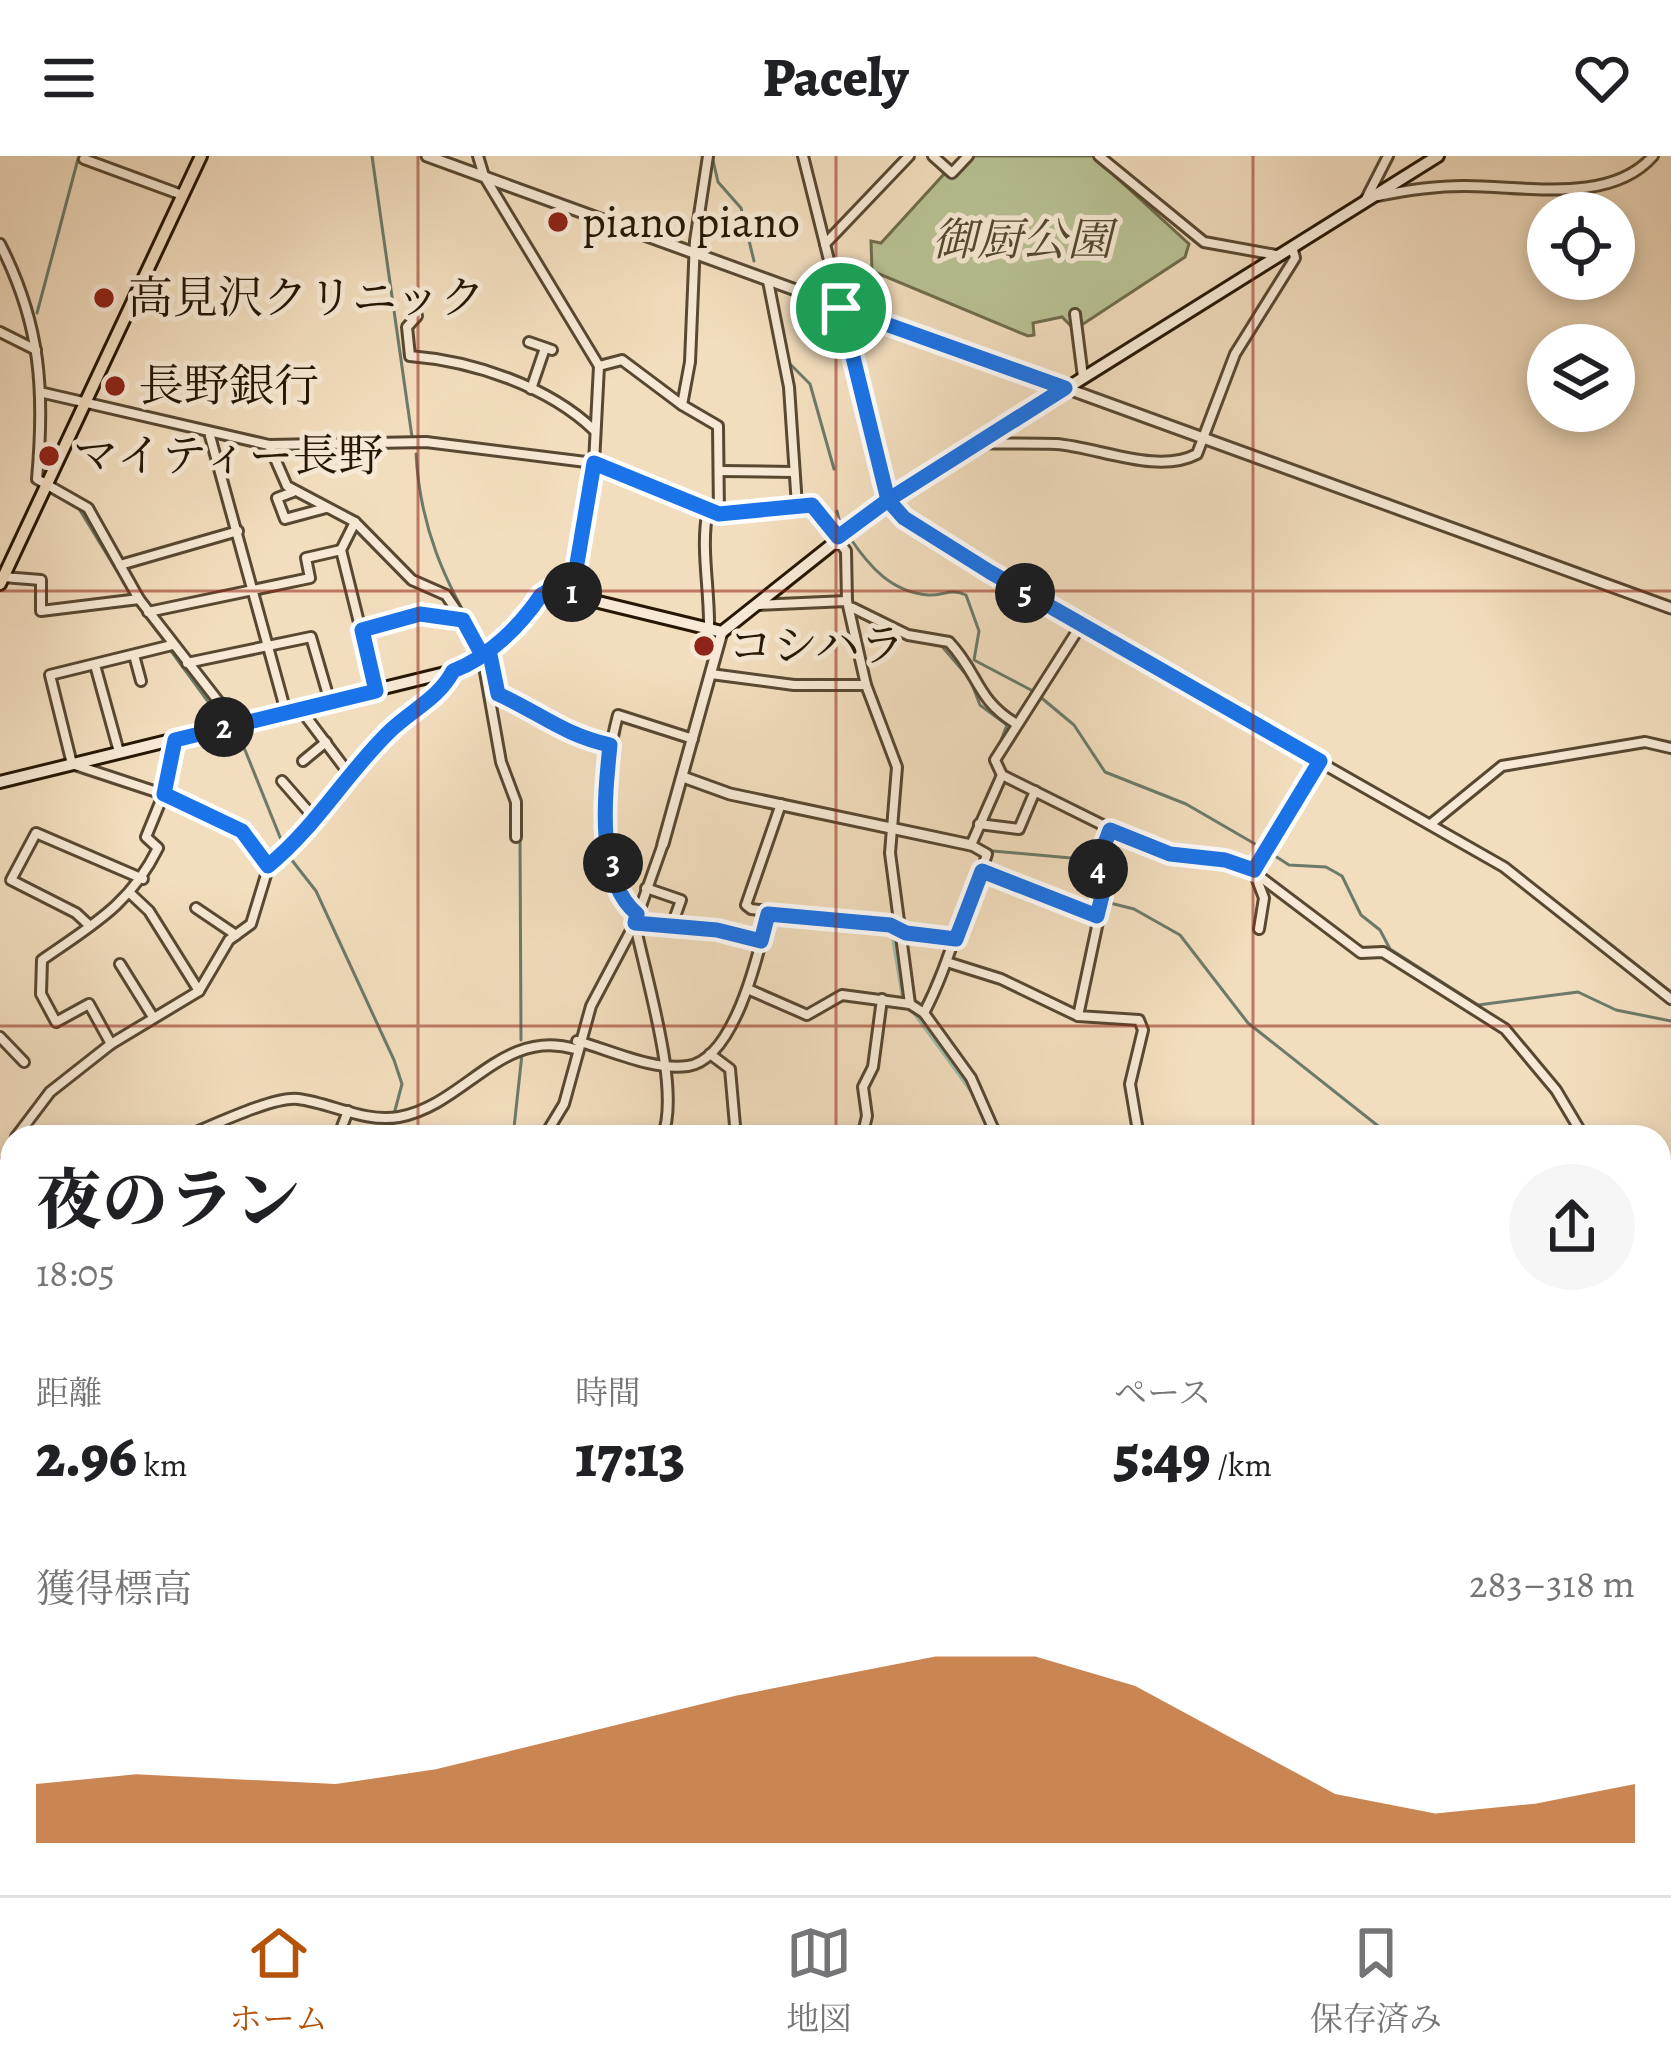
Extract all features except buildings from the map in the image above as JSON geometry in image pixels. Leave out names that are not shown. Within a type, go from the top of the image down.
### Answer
[{"type":"main road","points":[[2,581],[200,156]]},
{"type":"main road","points":[[0,782],[453,671],[485,653],[549,590],[716,631],[757,605],[888,500],[1438,156]]},
{"type":"street","points":[[427,156],[1671,608]]},
{"type":"street","points":[[490,156],[479,158],[484,176],[599,366],[594,463],[572,593]]},
{"type":"street","points":[[682,405],[691,362],[695,255],[708,156]]},
{"type":"street","points":[[803,156],[888,500],[904,518],[1081,626],[1504,866],[1671,999]]},
{"type":"street","points":[[825,244],[909,156]]},
{"type":"street","points":[[933,156],[952,172],[968,156]]},
{"type":"street","points":[[979,442],[1058,444],[1090,454],[1176,460],[1197,454],[1235,354],[1295,258],[1204,242],[1099,156]]},
{"type":"street","points":[[1363,206],[1388,156]]},
{"type":"street","points":[[1377,196],[1457,186],[1586,188],[1628,176],[1653,156]]},
{"type":"street","points":[[85,159],[182,195]]},
{"type":"street","points":[[0,244],[29,314],[44,393],[37,478],[88,508],[139,599],[236,724]]},
{"type":"street","points":[[768,281],[789,387],[796,506]]},
{"type":"street","points":[[1075,314],[1076,357],[1083,377]]},
{"type":"street","points":[[417,316],[407,327],[410,356],[443,358],[564,401],[596,431]]},
{"type":"street","points":[[0,332],[36,350]]},
{"type":"street","points":[[529,342],[549,349],[531,388]]},
{"type":"street","points":[[599,366],[622,361],[718,426],[719,514]]},
{"type":"street","points":[[44,393],[210,436],[269,446],[426,442],[594,463],[719,514],[812,505],[838,537],[850,562],[850,605],[866,686],[897,767],[896,827],[890,853],[910,1004]]},
{"type":"street","points":[[210,436],[286,712]]},
{"type":"street","points":[[269,446],[295,492],[355,522],[412,580],[446,595],[485,653],[498,694],[536,711],[567,735],[610,745]]},
{"type":"street","points":[[720,471],[793,472]]},
{"type":"street","points":[[295,492],[277,498],[285,518],[328,508]]},
{"type":"street","points":[[551,1125],[564,1104],[576,1045],[636,918],[663,844],[711,674],[716,631],[702,538],[708,509]]},
{"type":"street","points":[[355,522],[340,550],[376,691]]},
{"type":"street","points":[[120,565],[238,531]]},
{"type":"street","points":[[0,547],[14,554]]},
{"type":"street","points":[[148,612],[310,578],[306,557],[340,550]]},
{"type":"street","points":[[2,581],[41,580],[41,611],[139,599]]},
{"type":"street","points":[[757,605],[850,605],[908,635],[950,642],[977,679],[988,706],[1015,724]]},
{"type":"street","points":[[362,630],[420,614],[463,620]]},
{"type":"street","points":[[1081,626],[995,760],[1002,776],[1170,854],[1225,860],[1254,870],[1361,953],[1383,952],[1505,1029],[1556,1090],[1577,1125]]},
{"type":"street","points":[[187,664],[311,637],[330,702]]},
{"type":"street","points":[[172,645],[50,674],[72,764],[164,794],[242,831],[268,866]]},
{"type":"street","points":[[485,653],[501,761],[516,802],[516,837]]},
{"type":"street","points":[[134,655],[142,680]]},
{"type":"street","points":[[95,665],[119,752]]},
{"type":"street","points":[[25,1125],[50,1092],[111,1044],[199,992],[236,935],[251,924],[268,866],[316,820],[388,732],[444,688],[453,671]]},
{"type":"street","points":[[711,674],[794,686],[866,686]]},
{"type":"street","points":[[301,710],[353,778]]},
{"type":"street","points":[[667,1125],[664,1065],[636,918],[623,902],[604,847],[610,745],[618,715],[693,739]]},
{"type":"street","points":[[111,1044],[89,1004],[56,1022],[41,994],[42,960],[132,895],[143,879],[158,848],[146,836],[164,794],[175,740]]},
{"type":"street","points":[[303,760],[326,742]]},
{"type":"street","points":[[1432,823],[1502,766],[1645,742],[1671,748]]},
{"type":"street","points":[[1254,870],[1320,761]]},
{"type":"street","points":[[971,845],[1002,776]]},
{"type":"street","points":[[683,777],[971,845],[987,854],[950,963],[923,1013]]},
{"type":"street","points":[[282,781],[316,820]]},
{"type":"street","points":[[979,824],[1018,829],[1035,791]]},
{"type":"street","points":[[782,804],[746,905],[768,914],[956,939]]},
{"type":"street","points":[[1078,1016],[1102,896],[1097,864],[1110,830]]},
{"type":"street","points":[[90,926],[76,913],[11,880],[36,833],[143,879]]},
{"type":"street","points":[[1254,870],[1264,898],[1259,929]]},
{"type":"street","points":[[982,871],[1097,916]]},
{"type":"street","points":[[646,888],[681,900],[672,925]]},
{"type":"street","points":[[132,895],[149,911],[170,952],[199,992]]},
{"type":"street","points":[[196,908],[236,935]]},
{"type":"street","points":[[216,1125],[292,1097],[401,1117],[438,1101],[525,1046],[576,1045],[664,1065],[691,1066],[710,1054],[750,990],[751,965],[768,914]]},
{"type":"street","points":[[636,918],[761,941]]},
{"type":"street","points":[[950,963],[1000,979],[1078,1016],[1139,1020],[1143,1030],[1130,1084],[1137,1125]]},
{"type":"street","points":[[120,964],[153,1017]]},
{"type":"street","points":[[750,990],[807,1015],[834,996],[910,1004],[923,1013],[971,1078],[992,1125]]},
{"type":"street","points":[[865,1125],[863,1087],[873,1067],[882,999]]},
{"type":"street","points":[[0,1037],[24,1062]]},
{"type":"street","points":[[710,1054],[730,1070],[735,1125]]},
{"type":"street","points":[[343,1125],[349,1111]]},
{"type":"green space","name":"御厨公園","points":[[973,156],[1093,156],[1189,244],[1185,257],[1080,326],[1071,326],[1062,317],[1033,323],[1034,335],[1028,336],[872,271],[871,241],[881,243],[944,174],[952,177]]},
{"type":"waterway","points":[[372,156],[412,437]]},
{"type":"waterway","points":[[712,156],[718,182],[741,208],[754,261]]},
{"type":"waterway","points":[[37,313],[78,159]]},
{"type":"waterway","points":[[775,298],[791,379]]},
{"type":"waterway","points":[[791,365],[810,384],[834,469]]},
{"type":"waterway","points":[[416,454],[436,553],[482,644]]},
{"type":"waterway","points":[[78,507],[131,594]]},
{"type":"waterway","points":[[837,511],[840,523]]},
{"type":"waterway","points":[[850,538],[873,568],[903,589],[928,595],[966,595],[979,631],[974,660],[1031,690]]},
{"type":"waterway","points":[[137,605],[165,642]]},
{"type":"waterway","points":[[888,629],[906,638]]},
{"type":"waterway","points":[[939,643],[970,679],[980,705],[1007,725],[994,758]]},
{"type":"waterway","points":[[171,651],[223,722]]},
{"type":"waterway","points":[[491,683],[495,705]]},
{"type":"waterway","points":[[1038,695],[1074,725],[1105,772],[1186,804],[1262,848]]},
{"type":"waterway","points":[[231,732],[245,750],[284,847]]},
{"type":"waterway","points":[[520,837],[521,1040]]},
{"type":"waterway","points":[[993,851],[1071,858],[1095,870]]},
{"type":"waterway","points":[[287,854],[316,891],[394,1060],[402,1084],[394,1114]]},
{"type":"waterway","points":[[1272,854],[1289,865],[1326,867],[1342,876],[1361,915],[1380,930],[1390,949],[1478,1005],[1578,992],[1616,1010],[1671,1021]]},
{"type":"waterway","points":[[1106,902],[1134,909],[1180,935],[1248,1023],[1377,1125]]},
{"type":"waterway","points":[[895,934],[905,995]]},
{"type":"waterway","points":[[916,1011],[973,1089]]},
{"type":"waterway","points":[[514,1125],[522,1054]]},
{"type":"place","name":"piano piano","points":[[558,222]]},
{"type":"place","name":"高見沢クリニック","points":[[104,298]]},
{"type":"place","name":"長野銀行","points":[[115,386]]},
{"type":"place","name":"マイティー長野","points":[[49,456]]},
{"type":"place","name":"コシハラ","points":[[704,646]]},
{"type":"route","points":[[841,308],[888,500],[838,537],[812,505],[719,514],[594,463],[572,593],[549,590],[541,595],[489,650],[465,667],[453,671],[444,688],[388,732],[353,778],[268,866],[242,831],[164,794],[175,740],[376,691],[362,630],[434,614],[463,620],[474,639],[482,655],[489,650],[498,694],[536,711],[567,735],[610,745],[604,847],[615,867],[623,902],[637,914],[635,923],[693,926],[761,941],[768,914],[890,925],[906,933],[956,939],[982,871],[1097,916],[1102,903],[1097,864],[1110,830],[1170,854],[1242,863],[1254,870],[1320,761],[990,572],[904,518],[888,500],[1065,388],[841,308]]}]
